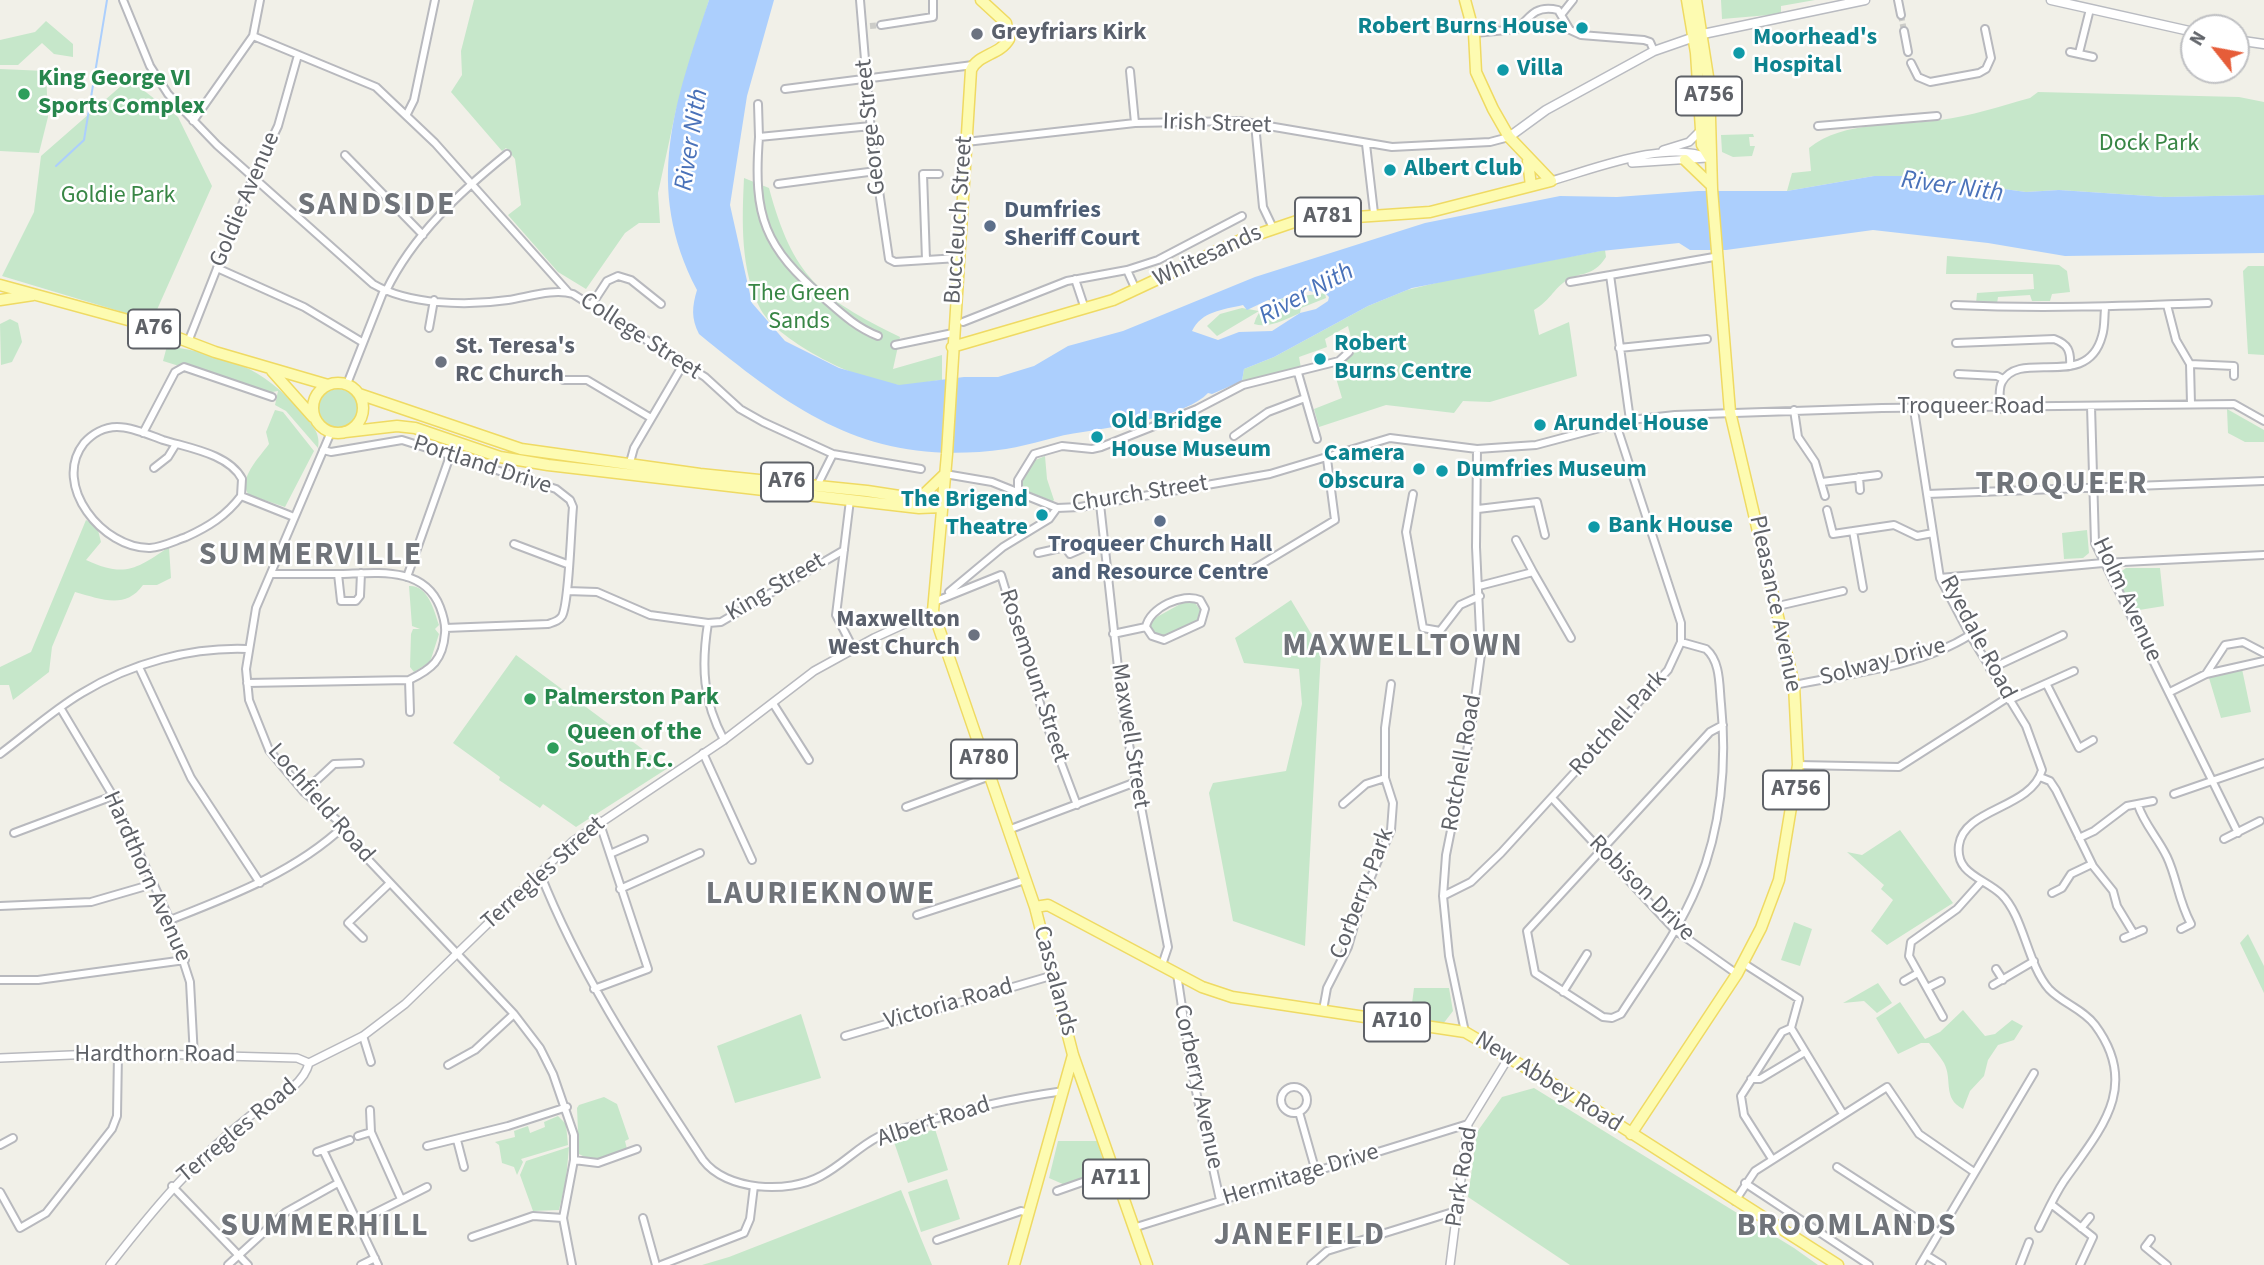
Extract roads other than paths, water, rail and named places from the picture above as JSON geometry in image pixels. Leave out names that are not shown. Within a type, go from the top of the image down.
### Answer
[{"type":"main road","points":[[973,65],[1000,51],[1009,39],[1006,23],[981,0]]},
{"type":"main road","points":[[1465,0],[1474,33],[1476,72],[1509,137],[1528,161],[1551,181]]},
{"type":"main road","name":"A756","points":[[1687,0],[1709,83],[1710,158],[1730,412]]},
{"type":"main road","name":"A756","points":[[1696,0],[1702,145],[1710,158]]},
{"type":"main road","points":[[1509,137],[1546,110],[1654,51],[1698,35],[1865,0]]},
{"type":"main road","points":[[2050,0],[2180,29]]},
{"type":"main road","name":"Buccleuch Street","points":[[945,474],[973,65]]},
{"type":"main road","points":[[1685,160],[1712,188]]},
{"type":"main road","points":[[1528,161],[1531,186]]},
{"type":"main road","name":"Whitesands","points":[[953,347],[1085,309],[1136,290],[1273,228],[1313,218],[1430,212],[1551,181]]},
{"type":"main road","name":"A76","points":[[0,285],[139,323],[270,369],[328,385],[347,384],[359,394],[520,449],[629,470],[919,508],[942,507]]},
{"type":"main road","name":"A76","points":[[0,300],[37,294]]},
{"type":"main road","name":"A76","points":[[270,369],[316,420],[331,432],[397,426],[415,428],[500,457],[817,486],[919,499],[942,507]]},
{"type":"main road","points":[[316,420],[313,412],[316,396],[328,385]]},
{"type":"main road","points":[[345,432],[362,417],[359,394]]},
{"type":"main road","name":"Pleasance Avenue","points":[[1631,1134],[1737,974],[1761,928],[1779,880],[1798,765],[1794,685],[1778,606],[1730,412]]},
{"type":"main road","points":[[919,499],[945,474]]},
{"type":"main road","name":"A780","points":[[945,474],[934,606],[1035,907]]},
{"type":"main road","name":"New Abbey Road","points":[[1035,907],[1048,905],[1177,974],[1232,997],[1465,1032],[1509,1057],[1838,1265]]},
{"type":"main road","name":"Cassalands","points":[[1035,907],[1073,1055]]},
{"type":"main road","points":[[1014,1265],[1073,1055]]},
{"type":"main road","name":"A711","points":[[1073,1055],[1147,1265]]},
{"type":"main road","name":"A711","points":[[1067,1073],[1077,1077],[1087,1092]]},
{"type":"main road","points":[[1064,1091],[1087,1092]]},
{"type":"street","points":[[123,0],[150,66],[168,94],[254,177],[385,291]]},
{"type":"street","points":[[193,121],[253,36],[260,0]]},
{"type":"street","points":[[407,114],[414,100],[435,0]]},
{"type":"street","name":"George Street","points":[[860,0],[866,26],[866,79],[888,253],[890,259],[895,262],[926,260]]},
{"type":"street","points":[[1561,15],[1573,0]]},
{"type":"street","points":[[1898,0],[1901,15]]},
{"type":"street","points":[[881,25],[933,17],[933,1]]},
{"type":"street","points":[[1474,33],[1518,29],[1541,8],[1558,10],[1570,30],[1581,35],[1644,40],[1650,42],[1654,51]]},
{"type":"street","points":[[2079,53],[2090,9]]},
{"type":"street","points":[[1911,62],[1918,77],[1930,82],[1979,73],[1986,69],[1991,58],[1985,29]]},
{"type":"street","points":[[1904,31],[1908,52]]},
{"type":"street","points":[[253,36],[376,87],[407,114],[568,292]]},
{"type":"street","points":[[2070,52],[2093,57]]},
{"type":"street","name":"Goldie Avenue","points":[[188,342],[254,177],[287,103],[298,55]]},
{"type":"street","points":[[785,89],[973,65]]},
{"type":"street","points":[[1130,71],[1135,122]]},
{"type":"street","points":[[758,104],[758,188],[764,222],[773,244],[784,262],[851,323],[878,336]]},
{"type":"street","points":[[1818,126],[1937,116]]},
{"type":"street","name":"Irish Street","points":[[966,142],[1135,122],[1239,121],[1366,144],[1432,145],[1490,142],[1509,137]]},
{"type":"street","points":[[1255,124],[1263,206],[1273,228]]},
{"type":"street","points":[[760,137],[871,126]]},
{"type":"street","points":[[1551,181],[1689,142],[1701,130]]},
{"type":"street","points":[[1366,144],[1374,213]]},
{"type":"street","points":[[1649,154],[1696,152],[1710,158]]},
{"type":"street","points":[[347,384],[385,291],[423,235],[471,183],[507,154]]},
{"type":"street","points":[[345,155],[423,235]]},
{"type":"street","points":[[1620,163],[1710,158]]},
{"type":"street","points":[[778,184],[876,172]]},
{"type":"street","points":[[939,174],[923,174],[926,260],[958,258]]},
{"type":"street","points":[[963,322],[1075,279],[1127,270],[1158,260],[1242,216]]},
{"type":"street","points":[[1570,282],[1714,257]]},
{"type":"street","points":[[217,268],[304,307],[362,342]]},
{"type":"street","points":[[1127,270],[1136,290]]},
{"type":"street","points":[[1610,275],[1630,420]]},
{"type":"street","points":[[592,304],[607,281],[618,276],[631,280],[661,304]]},
{"type":"street","points":[[1075,279],[1085,309]]},
{"type":"street","name":"College Street","points":[[385,291],[434,300],[483,303],[568,292],[592,304],[705,377],[740,409],[833,454],[921,469]]},
{"type":"street","points":[[429,328],[434,300]]},
{"type":"street","points":[[1955,305],[2075,305],[2105,309],[2208,303]]},
{"type":"street","points":[[2167,305],[2176,340],[2190,364],[2190,404]]},
{"type":"street","points":[[1958,374],[2003,379],[2017,370],[2070,366],[2085,362],[2102,336],[2105,309]]},
{"type":"street","points":[[895,345],[953,333]]},
{"type":"street","points":[[1619,348],[1707,339]]},
{"type":"street","points":[[1956,343],[2054,339],[2065,343],[2071,354],[2070,366]]},
{"type":"street","points":[[1018,492],[1018,480],[1034,454],[1062,446],[1092,449],[1101,447],[1197,409],[1242,385],[1339,361],[1349,352]]},
{"type":"street","points":[[629,470],[634,448],[684,363]]},
{"type":"street","points":[[2190,364],[2234,366],[2234,376]]},
{"type":"street","points":[[144,433],[175,372],[184,367],[272,397]]},
{"type":"street","points":[[1298,373],[1317,439]]},
{"type":"street","points":[[2000,408],[2003,379]]},
{"type":"street","points":[[563,380],[587,380],[651,418]]},
{"type":"street","points":[[1234,436],[1268,412],[1305,398]]},
{"type":"street","name":"Troqueer Road","points":[[1675,415],[1794,410],[2234,404],[2264,421]]},
{"type":"street","name":"Holm Avenue","points":[[2091,406],[2095,543],[2238,833]]},
{"type":"street","points":[[1794,410],[1798,437],[1815,462],[1825,496]]},
{"type":"street","name":"Ryedale Road","points":[[1914,410],[1940,578],[1970,635],[2026,726],[2042,770],[2040,778]]},
{"type":"street","name":"Church Street","points":[[1057,508],[1100,504],[1270,474],[1391,438],[1477,449],[1536,445],[1630,420],[1675,415]]},
{"type":"street","name":"Rotchell Park","points":[[1443,896],[1471,882],[1552,798],[1668,670],[1681,642],[1681,623],[1616,424]]},
{"type":"street","points":[[118,427],[176,444],[230,463],[242,479],[241,496],[222,518],[160,547],[136,547],[120,541],[95,521],[74,488],[73,461],[86,440],[105,429],[118,427]]},
{"type":"street","name":"Lochfield Road","points":[[331,432],[257,608],[247,649],[247,683],[258,728],[269,750],[304,792],[344,826],[363,854],[514,1013],[540,1048],[566,1107],[574,1135],[574,1160],[563,1218]]},
{"type":"street","name":"Portland Drive","points":[[323,450],[331,452],[402,440],[563,492],[573,506],[563,615],[548,624],[445,628]]},
{"type":"street","points":[[154,468],[168,457],[176,444]]},
{"type":"street","name":"Rotchell Road","points":[[1465,1032],[1449,956],[1443,896],[1446,855],[1471,736],[1479,668],[1477,449]]},
{"type":"street","points":[[817,486],[833,454]]},
{"type":"street","points":[[407,577],[450,456]]},
{"type":"street","points":[[1252,570],[1335,520],[1327,459]]},
{"type":"street","points":[[945,474],[992,482],[1057,508],[1049,519],[1003,547],[945,596]]},
{"type":"street","points":[[1822,482],[1878,475]]},
{"type":"street","points":[[1859,477],[1860,490]]},
{"type":"street","points":[[1927,494],[2264,481]]},
{"type":"street","points":[[1413,494],[1406,532],[1423,628],[1440,631],[1460,605],[1480,596]]},
{"type":"street","points":[[241,496],[294,517]]},
{"type":"street","points":[[850,499],[836,615],[853,649]]},
{"type":"street","points":[[1478,509],[1537,502],[1545,535]]},
{"type":"street","name":"Maxwell Street","points":[[1100,504],[1100,544],[1123,713],[1168,947],[1162,965]]},
{"type":"street","points":[[1827,510],[1835,545]]},
{"type":"street","points":[[1833,534],[1894,525],[1917,536],[1933,533]]},
{"type":"street","points":[[1853,531],[1863,588]]},
{"type":"street","points":[[1516,540],[1571,638]]},
{"type":"street","points":[[514,544],[568,564]]},
{"type":"street","name":"Church Street","points":[[1038,553],[1065,547],[1070,554],[1086,547]]},
{"type":"street","name":"King Street","points":[[567,591],[597,592],[650,615],[708,623],[730,620],[806,570],[844,550]]},
{"type":"street","points":[[1940,578],[2104,562],[2264,555]]},
{"type":"street","points":[[1479,586],[1533,572]]},
{"type":"street","points":[[338,574],[338,596],[341,601],[349,603],[360,596],[361,573]]},
{"type":"street","points":[[247,683],[409,680],[427,672],[439,661],[445,628],[431,591],[407,577],[396,573],[271,574]]},
{"type":"street","name":"Rosemount Street","points":[[934,606],[945,596],[1001,575],[1046,723],[1077,805]]},
{"type":"street","points":[[1778,606],[1843,591]]},
{"type":"street","points":[[1113,635],[1146,627],[1153,614],[1187,597],[1200,600],[1205,610],[1201,623],[1164,640],[1157,640],[1146,627]]},
{"type":"street","name":"Terregles Street","points":[[309,1063],[363,1036],[405,1004],[540,873],[599,821],[724,740],[774,705],[814,671],[934,606]]},
{"type":"street","name":"King Street","points":[[708,623],[702,666],[708,700],[724,740]]},
{"type":"street","name":"Solway Drive","points":[[1794,685],[1895,664],[1950,648],[1970,635]]},
{"type":"street","points":[[1990,669],[2063,635]]},
{"type":"street","points":[[1681,642],[1706,649],[1713,655],[1723,726],[1724,754],[1719,803],[1698,884],[1675,930],[1620,1014],[1612,1018],[1603,1017],[1535,973],[1527,931],[1710,732],[1723,726]]},
{"type":"street","points":[[2206,674],[2225,645],[2243,642],[2264,653]]},
{"type":"street","points":[[0,754],[92,687],[139,667],[201,650],[247,649]]},
{"type":"street","points":[[2170,692],[2206,674],[2264,661]]},
{"type":"street","points":[[139,667],[191,778],[260,883]]},
{"type":"street","points":[[1798,765],[1899,767],[2008,699],[2047,685],[2074,671]]},
{"type":"street","points":[[409,680],[410,712]]},
{"type":"street","name":"Corberry Park","points":[[1323,1010],[1327,988],[1348,947],[1362,898],[1391,830],[1393,803],[1385,778],[1385,728],[1391,684]]},
{"type":"street","points":[[2047,685],[2079,748],[2093,740]]},
{"type":"street","points":[[774,705],[809,760]]},
{"type":"street","name":"Hardthorn Avenue","points":[[61,709],[113,796],[170,920],[185,960],[194,1004],[194,1057]]},
{"type":"street","points":[[703,753],[751,860]]},
{"type":"street","points":[[304,792],[334,764],[360,763]]},
{"type":"street","points":[[2174,794],[2264,763]]},
{"type":"street","points":[[906,807],[990,776]]},
{"type":"street","name":"Corberry Park","points":[[1343,804],[1358,790],[1385,778]]},
{"type":"street","points":[[2039,1228],[2051,1204],[2108,1118],[2114,1099],[2112,1059],[2094,1023],[2049,989],[2002,895],[1961,865],[1958,854],[1964,831],[2035,787],[2040,778],[2050,781],[2092,864],[2113,891],[2117,906],[2134,934]]},
{"type":"street","points":[[1008,830],[1136,782]]},
{"type":"street","points":[[1351,783],[1358,790]]},
{"type":"street","points":[[14,833],[113,796]]},
{"type":"street","name":"Robison Drive","points":[[1552,798],[1675,930],[1737,974]]},
{"type":"street","points":[[2080,838],[2094,831],[2115,813],[2153,801]]},
{"type":"street","points":[[2138,805],[2143,820],[2168,858],[2174,886],[2191,924],[2181,929]]},
{"type":"street","points":[[594,989],[648,969],[599,821]]},
{"type":"street","points":[[2224,839],[2260,821]]},
{"type":"street","points":[[170,920],[260,883],[310,853],[344,826]]},
{"type":"street","points":[[610,853],[644,839]]},
{"type":"street","points":[[620,889],[700,853]]},
{"type":"street","points":[[2052,893],[2062,888],[2071,874],[2092,864]]},
{"type":"street","name":"Albert Road","points":[[540,873],[564,932],[594,989],[630,1049],[711,1171],[724,1180],[754,1186],[784,1185],[819,1178],[878,1137],[967,1108],[1064,1091]]},
{"type":"street","points":[[917,915],[1026,880]]},
{"type":"street","points":[[1943,1017],[1909,956],[1911,942],[1957,908],[1982,881]]},
{"type":"street","points":[[363,938],[348,923],[390,883]]},
{"type":"street","points":[[0,906],[91,902],[153,884]]},
{"type":"street","points":[[2124,938],[2143,930]]},
{"type":"street","points":[[1563,992],[1587,954]]},
{"type":"street","points":[[0,979],[37,979],[185,960]]},
{"type":"street","points":[[1993,985],[2034,961]]},
{"type":"street","points":[[1743,963],[1799,999],[1791,1019],[1791,1028],[1843,1114]]},
{"type":"street","points":[[1996,969],[2003,980]]},
{"type":"street","points":[[1904,981],[1919,973]]},
{"type":"street","name":"Corberry Avenue","points":[[1177,974],[1192,1073],[1220,1200]]},
{"type":"street","name":"Victoria Road","points":[[845,1036],[1054,975]]},
{"type":"street","points":[[1927,988],[1941,981]]},
{"type":"street","points":[[447,1065],[475,1050],[514,1013]]},
{"type":"street","points":[[1772,1159],[1741,1107],[1741,1096],[1782,1032],[1791,1028]]},
{"type":"street","points":[[363,1036],[371,1062]]},
{"type":"street","points":[[1751,1079],[1760,1079],[1805,1052]]},
{"type":"street","points":[[0,1192],[20,1228],[46,1213],[112,1129],[117,1116],[118,1054]]},
{"type":"street","name":"Hardthorn Road","points":[[0,1058],[118,1054],[297,1058],[309,1063]]},
{"type":"street","name":"Park Road","points":[[1450,1265],[1468,1124],[1509,1057]]},
{"type":"street","name":"Terregles Road","points":[[110,1265],[172,1186],[224,1137],[300,1081],[309,1063]]},
{"type":"street","points":[[1920,1265],[2034,1073]]},
{"type":"street","points":[[1290,1087],[1299,1087],[1306,1093],[1307,1102],[1299,1112],[1286,1111],[1281,1104],[1281,1096],[1290,1087]]},
{"type":"street","points":[[1735,1201],[1755,1171],[1887,1087],[1919,1134],[1974,1172]]},
{"type":"street","points":[[427,1146],[457,1140],[566,1107]]},
{"type":"street","points":[[370,1110],[370,1132],[401,1199]]},
{"type":"street","points":[[1299,1112],[1316,1172]]},
{"type":"street","name":"Hermitage Drive","points":[[1133,1228],[1468,1124]]},
{"type":"street","points":[[358,1136],[370,1132]]},
{"type":"street","points":[[0,1145],[13,1138]]},
{"type":"street","points":[[350,1140],[320,1151],[376,1262],[361,1265]]},
{"type":"street","points":[[457,1140],[464,1167]]},
{"type":"street","points":[[574,1160],[598,1163],[637,1149]]},
{"type":"street","points":[[1837,1167],[1939,1233]]},
{"type":"street","points":[[1058,1191],[1114,1171]]},
{"type":"street","points":[[228,1265],[286,1212],[338,1183]]},
{"type":"street","points":[[1745,1183],[1869,1265]]},
{"type":"street","points":[[172,1186],[248,1265]]},
{"type":"street","points":[[643,1218],[658,1265],[744,1233],[750,1219],[754,1186]]},
{"type":"street","points":[[357,1222],[427,1187]]},
{"type":"street","points":[[2051,1204],[2093,1237],[2080,1265]]},
{"type":"street","points":[[937,1240],[1021,1211],[1029,1213]]},
{"type":"street","points":[[1311,1265],[1327,1251],[1456,1211]]},
{"type":"street","points":[[472,1237],[533,1216],[563,1218],[572,1265]]},
{"type":"street","points":[[2081,1228],[2090,1217]]},
{"type":"street","points":[[2151,1239],[2145,1247],[2167,1265]]},
{"type":"street","points":[[2020,1265],[2029,1242]]},
{"type":"street","points":[[1926,1255],[1942,1265]]},
{"type":"water","name":"River Nith","points":[[709,0],[774,0],[747,96],[730,205],[752,303],[785,341],[839,368],[899,385],[964,377],[998,377],[1034,366],[1068,346],[1123,331],[1255,277],[1425,223],[1560,196],[1617,197],[1698,191],[1787,191],[1874,176],[1909,176],[2026,192],[2059,190],[2164,197],[2264,195],[2264,253],[2065,256],[1988,243],[1873,230],[1726,250],[1690,250],[1679,243],[1601,251],[1412,288],[1368,306],[1274,357],[1244,369],[1242,381],[1212,394],[1208,393],[1198,401],[1168,414],[1006,449],[958,453],[915,450],[875,442],[839,429],[804,411],[769,388],[699,334],[693,312],[697,290],[681,252],[671,215],[668,180],[676,110]],"holes":[[[1321,289],[1329,297],[1328,301],[1316,309],[1300,313],[1272,331],[1239,332],[1218,340],[1192,331],[1201,319],[1220,310],[1243,305],[1247,310],[1268,300],[1274,301],[1307,290],[1313,292]]]},
{"type":"waterway","points":[[56,166],[84,140],[107,0]]},
{"type":"tunnel","points":[[1901,15],[1904,31]]},
{"type":"tunnel","points":[[870,26],[881,25]]},
{"type":"tunnel","points":[[1086,547],[1096,545]]},
{"type":"place","name":"Robert Burns House","points":[[1582,28]]},
{"type":"place","name":"Greyfriars Kirk","points":[[977,34]]},
{"type":"place","name":"Moorhead's Hospital","points":[[1739,53]]},
{"type":"place","name":"Villa","points":[[1503,70]]},
{"type":"place","name":"King George VI Sports Complex","points":[[24,94]]},
{"type":"place","name":"Albert Club","points":[[1390,170]]},
{"type":"place","name":"Dumfries Sheriff Court","points":[[990,226]]},
{"type":"place","name":"Robert Burns Centre","points":[[1320,359]]},
{"type":"place","name":"St. Teresa's RC Church","points":[[441,362]]},
{"type":"place","name":"Arundel House","points":[[1540,425]]},
{"type":"place","name":"Old Bridge House Museum","points":[[1097,437]]},
{"type":"place","name":"Camera Obscura","points":[[1419,469]]},
{"type":"place","name":"Dumfries Museum","points":[[1442,471]]},
{"type":"place","name":"The Brigend Theatre","points":[[1042,515]]},
{"type":"place","name":"Troqueer Church Hall and Resource Centre","points":[[1160,521]]},
{"type":"place","name":"Bank House","points":[[1594,527]]},
{"type":"place","name":"Maxwellton West Church","points":[[974,635]]},
{"type":"place","name":"Palmerston Park","points":[[530,699]]},
{"type":"place","name":"Queen of the South F.C.","points":[[553,748]]},
{"type":"district","name":"SANDSIDE","points":[[377,207]]},
{"type":"district","name":"TROQUEER","points":[[2062,486]]},
{"type":"district","name":"SUMMERVILLE","points":[[311,557]]},
{"type":"district","name":"MAXWELLTOWN","points":[[1403,648]]},
{"type":"district","name":"LAURIEKNOWE","points":[[821,896]]},
{"type":"district","name":"SUMMERHILL","points":[[325,1228]]},
{"type":"district","name":"BROOMLANDS","points":[[1847,1228]]},
{"type":"district","name":"JANEFIELD","points":[[1300,1237]]},
{"type":"park label","name":"Dock Park","points":[[2149,145]]},
{"type":"park label","name":"Goldie Park","points":[[118,197]]},
{"type":"park label","name":"The Green Sands","points":[[799,309]]}]
